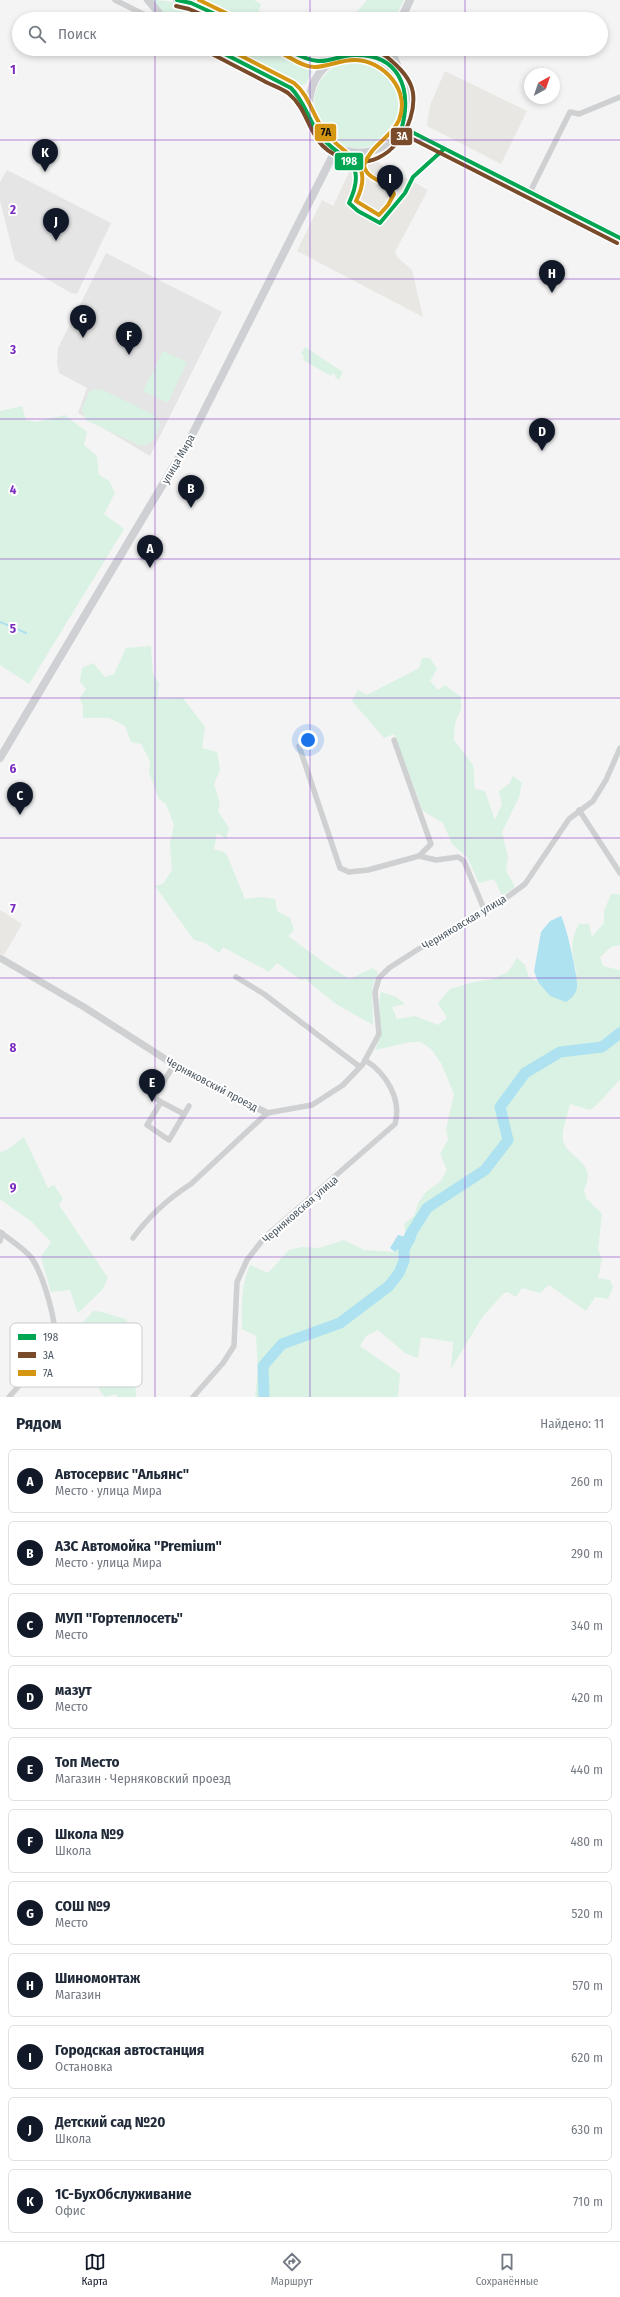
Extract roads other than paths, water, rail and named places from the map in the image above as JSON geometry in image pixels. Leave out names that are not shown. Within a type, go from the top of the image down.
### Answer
[{"type":"main road","points":[[148,0],[158,12]]},
{"type":"main road","points":[[177,0],[191,3],[211,12]]},
{"type":"main road","points":[[404,12],[410,0]]},
{"type":"main road","points":[[229,56],[292,88],[300,95],[309,113],[314,128],[324,140],[336,149],[354,153],[372,152],[383,147],[394,138],[402,127],[407,113],[408,99],[394,56]]},
{"type":"main road","points":[[302,56],[313,61],[346,56]]},
{"type":"main road","points":[[309,113],[310,94],[316,77],[329,64],[346,56]]},
{"type":"main road","points":[[370,56],[382,60],[393,68],[401,79]]},
{"type":"main road","name":"улица Мира","points":[[0,758],[191,437],[336,149]]},
{"type":"street","points":[[115,0],[139,12]]},
{"type":"street","points":[[530,192],[570,112],[579,114],[620,97]]},
{"type":"street","points":[[402,127],[620,238]]},
{"type":"street","points":[[394,740],[431,844],[419,856]]},
{"type":"street","points":[[299,746],[340,868],[349,872],[368,870],[419,856],[436,860],[458,857],[464,861],[484,909]]},
{"type":"street","name":"Черняковская улица","points":[[267,1113],[312,1104],[343,1085],[366,1060],[379,1034],[375,992],[379,978],[389,968],[484,909],[506,898],[525,884],[569,819],[593,801],[606,780],[620,748]]},
{"type":"street","points":[[579,810],[620,873]]},
{"type":"street","name":"Черняковский проезд","points":[[0,958],[84,1007],[174,1065],[230,1096],[267,1113],[191,1184],[177,1193],[157,1210],[133,1238]]},
{"type":"street","points":[[236,977],[264,994],[360,1067]]},
{"type":"street","name":"Черняковская улица","points":[[193,1397],[223,1363],[234,1346],[237,1282],[247,1260],[265,1237],[395,1124],[397,1116],[392,1092],[385,1076],[366,1060]]},
{"type":"street","points":[[174,1065],[154,1097],[184,1114]]},
{"type":"street","points":[[161,1102],[147,1125],[169,1140],[189,1106]]},
{"type":"street","points":[[0,1241],[1,1233]]},
{"type":"street","points":[[1,1233],[33,1259],[44,1287],[53,1323]]},
{"type":"street","points":[[9,1397],[18,1387]]},
{"type":"water","points":[[561,916],[571,950],[577,982],[575,994],[566,1002],[550,996],[538,982],[534,971],[541,932],[550,921]]},
{"type":"water","points":[[417,1226],[417,1235],[414,1244],[411,1247],[403,1250],[398,1249],[395,1252],[390,1248],[398,1235],[411,1238],[414,1227]]},
{"type":"waterway","points":[[0,622],[26,633]]},
{"type":"waterway","points":[[264,1397],[263,1366],[282,1344],[340,1323],[389,1286],[399,1273],[404,1261],[404,1250],[410,1235],[427,1208],[485,1170],[508,1140],[500,1107],[525,1073],[560,1052],[602,1047],[620,1033]]},
{"type":"place","name":"1С-БухОбслуживание","points":[[45,172]]},
{"type":"place","name":"Городская автостанция","points":[[390,198]]},
{"type":"place","name":"Детский сад №20","points":[[56,241]]},
{"type":"place","name":"Шиномонтаж","points":[[552,293]]},
{"type":"place","name":"СОШ №9","points":[[83,338]]},
{"type":"place","name":"Школа №9","points":[[129,355]]},
{"type":"place","name":"мазут","points":[[542,451]]},
{"type":"place","name":"АЗС Автомойка \"Premium\"","points":[[191,508]]},
{"type":"place","name":"Автосервис \"Альянс\"","points":[[150,568]]},
{"type":"place","name":"МУП \"Гортеплосеть\"","points":[[20,815]]},
{"type":"place","name":"Топ Место","points":[[152,1102]]}]
